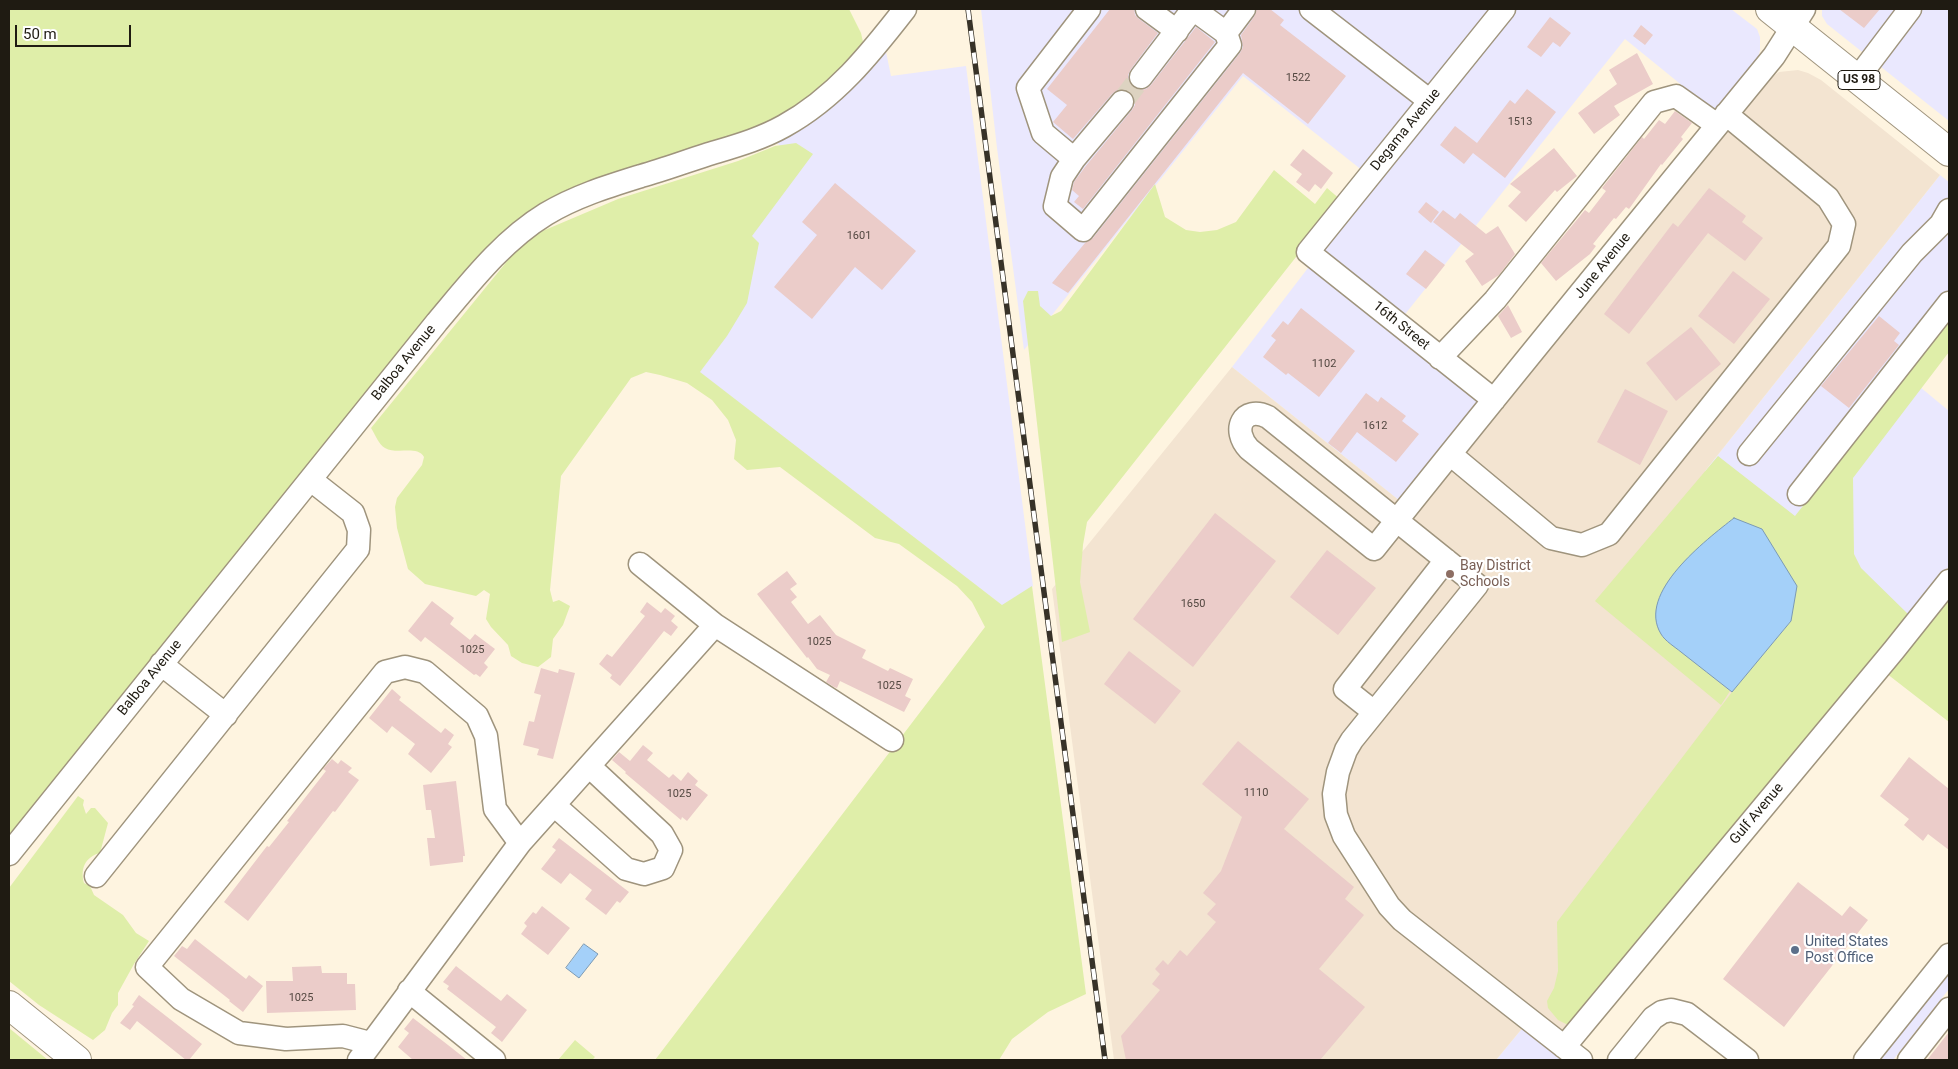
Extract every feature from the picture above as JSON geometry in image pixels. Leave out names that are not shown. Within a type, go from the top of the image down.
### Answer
[{"type":"main road","name":"US 98","points":[[1770,9],[1798,18],[1857,78],[1949,152]]},
{"type":"main road","points":[[9,1005],[77,1060]]},
{"type":"street","name":"Balboa Avenue","points":[[9,854],[459,295],[494,256],[517,234],[546,214],[582,196],[739,146],[784,126],[821,102],[845,80],[876,46],[905,9]]},
{"type":"street","points":[[1074,159],[1043,133],[1028,88],[1089,9]]},
{"type":"street","points":[[1147,9],[1177,31]]},
{"type":"street","points":[[1226,33],[1244,9]]},
{"type":"street","points":[[1312,9],[1430,100]]},
{"type":"street","name":"Degama Avenue","points":[[1308,252],[1504,9]]},
{"type":"street","points":[[1857,78],[1910,9]]},
{"type":"street","points":[[1122,102],[1074,159],[1062,177],[1055,206],[1083,230],[1230,45],[1226,33],[1193,10],[1141,77]]},
{"type":"street","name":"June Avenue","points":[[1311,499],[1374,549],[1774,56],[1798,18]]},
{"type":"street","points":[[1440,358],[1495,300],[1654,102],[1676,96],[1722,119],[1828,198],[1844,224],[1839,246],[1609,534],[1582,545],[1551,538],[1450,454]]},
{"type":"street","points":[[1749,454],[1912,253],[1945,217]]},
{"type":"street","name":"16th Street","points":[[1308,252],[1494,400]]},
{"type":"street","points":[[1799,494],[1949,303]]},
{"type":"street","points":[[1334,470],[1311,499],[1244,443],[1240,432],[1244,420],[1254,414],[1267,416],[1477,585],[1352,740],[1338,772],[1334,794],[1338,823],[1344,836],[1395,913],[1575,1056]]},
{"type":"street","points":[[96,876],[358,549],[359,530],[353,513],[311,480]]},
{"type":"street","points":[[1374,712],[1345,689],[1446,560]]},
{"type":"street","points":[[640,564],[715,624],[892,740]]},
{"type":"street","name":"Gulf Avenue","points":[[1575,1056],[1949,581]]},
{"type":"street","points":[[520,843],[495,808],[486,736],[476,716],[425,672],[405,667],[385,672],[147,967],[180,999],[239,1033],[286,1039],[343,1036],[364,1052],[520,843],[715,624]]},
{"type":"street","points":[[161,664],[226,715]]},
{"type":"street","points":[[554,805],[626,869],[644,874],[663,868],[671,850],[662,834],[589,766]]},
{"type":"street","points":[[1865,1060],[1949,955]]},
{"type":"street","points":[[409,992],[494,1060]]},
{"type":"street","points":[[1909,1060],[1949,1009]]},
{"type":"street","points":[[1619,1060],[1653,1018],[1662,1012],[1671,1010],[1688,1014],[1748,1060]]},
{"type":"shaded area","points":[[981,9],[1493,9],[1363,171],[1243,76],[1024,350],[997,148]]},
{"type":"shaded area","points":[[1512,9],[1731,9],[1757,29],[1760,37],[1760,50],[1758,58],[1716,113],[1625,39],[1402,318],[1328,257],[1324,249]]},
{"type":"shaded area","points":[[1822,9],[1949,9],[1949,121],[1827,24],[1822,16]]},
{"type":"shaded area","points":[[885,47],[891,76],[966,66],[1033,586],[1012,613],[656,339],[797,159],[773,140]]},
{"type":"shaded area","name":"Bay District Schools","points":[[1798,70],[1821,80],[1940,175],[1705,471],[1818,560],[1569,1029],[1561,1032],[1534,1014],[1496,1060],[1114,1060],[1052,589],[1232,367],[1415,513],[1770,78],[1779,72]]},
{"type":"shaded area","points":[[1940,175],[1949,182],[1949,340],[1914,382],[1949,411],[1949,566],[1900,626],[1705,471]]},
{"type":"shaded area","points":[[1311,264],[1481,402],[1401,502],[1232,367]]},
{"type":"shaded area","points":[[1949,966],[1949,989],[1893,1060],[1882,1060],[1883,1053]]},
{"type":"shaded area","points":[[1525,1025],[1569,1060],[1496,1060]]},
{"type":"green space","points":[[9,9],[849,9],[861,33],[863,42],[860,50],[848,64],[806,100],[755,129],[559,197],[9,834]]},
{"type":"green space","points":[[796,143],[813,154],[752,236],[759,243],[747,303],[727,336],[700,372],[1002,605],[1032,586],[1086,994],[1048,1012],[1012,1039],[999,1060],[655,1060],[985,627],[972,602],[957,586],[899,544],[875,538],[780,467],[747,470],[734,459],[736,440],[728,420],[712,400],[687,383],[646,372],[631,378],[561,476],[550,590],[553,602],[559,600],[570,606],[563,625],[553,639],[551,657],[538,667],[522,663],[511,656],[508,645],[486,619],[490,594],[484,590],[476,596],[425,584],[408,569],[397,528],[395,507],[397,498],[422,465],[424,457],[421,453],[417,452],[395,451],[383,447],[371,428],[526,238],[618,199],[738,161],[775,146]]},
{"type":"green space","points":[[1274,170],[1315,204],[1327,188],[1341,200],[1087,522],[1080,582],[1090,632],[1062,642],[1023,301],[1028,291],[1038,291],[1040,306],[1051,316],[1061,311],[1155,184],[1165,217],[1186,230],[1200,232],[1217,230],[1236,222]]},
{"type":"green space","points":[[1949,319],[1949,352],[1853,478],[1854,554],[1861,568],[1909,615],[1574,1024],[1566,1024],[1558,1020],[1548,1008],[1547,1001],[1554,988],[1558,971],[1557,922],[1732,692],[1791,621],[1656,608],[1656,623],[1662,636],[1730,691],[1721,705],[1595,601],[1718,456],[1795,516]]},
{"type":"green space","points":[[1949,587],[1949,722],[1882,670]]},
{"type":"green space","points":[[78,796],[84,800],[83,805],[86,814],[91,808],[95,808],[108,823],[100,853],[91,857],[83,868],[84,883],[90,886],[94,895],[123,915],[136,933],[149,941],[118,993],[118,1005],[112,1013],[105,1030],[93,1040],[39,1005],[9,981],[9,888]]},
{"type":"green space","points":[[9,1028],[48,1060],[9,1060]]},
{"type":"green space","points":[[575,1040],[595,1057],[592,1060],[558,1060]]},
{"type":"water","points":[[1734,518],[1762,529],[1797,586],[1791,621],[1732,692],[1670,644],[1661,634],[1656,618],[1658,602],[1666,585],[1678,569],[1707,540]]},
{"type":"water","points":[[584,944],[598,954],[579,978],[566,968]]},
{"type":"building","points":[[1110,9],[1134,9],[1135,15],[1139,19],[1158,33],[1128,75],[1129,82],[1133,88],[1139,90],[1146,89],[1151,85],[1196,27],[1215,42],[1083,209],[1074,202],[1079,196],[1072,190],[1074,182],[1132,110],[1135,105],[1134,98],[1131,92],[1125,89],[1117,90],[1073,139],[1053,122],[1067,105],[1047,89]]},
{"type":"building","points":[[1257,9],[1270,9],[1284,20],[1280,25],[1346,76],[1308,124],[1243,73],[1068,293],[1052,283],[1085,243],[1093,238],[1240,53],[1243,47],[1241,35],[1254,17]]},
{"type":"building","points":[[1839,9],[1880,9],[1864,28]]},
{"type":"building","points":[[1550,17],[1571,33],[1560,47],[1553,42],[1541,57],[1527,47]]},
{"type":"building","points":[[1641,25],[1653,35],[1645,45],[1633,36]]},
{"type":"building","points":[[1637,53],[1653,84],[1614,106],[1620,115],[1594,134],[1578,113],[1617,84],[1609,70]]},
{"type":"building","points":[[1527,89],[1556,112],[1505,178],[1473,153],[1464,164],[1440,145],[1455,126],[1477,143],[1510,100],[1515,104]]},
{"type":"building","points":[[1675,111],[1692,123],[1681,137],[1683,139],[1661,164],[1629,209],[1626,207],[1616,219],[1614,218],[1593,244],[1596,246],[1590,254],[1556,281],[1541,263],[1585,210],[1589,213],[1606,191],[1602,188],[1642,137],[1644,139],[1659,120],[1665,124]]},
{"type":"building","points":[[1554,148],[1577,176],[1557,192],[1555,190],[1526,222],[1508,206],[1521,192],[1510,184]]},
{"type":"building","points":[[1303,149],[1333,173],[1321,189],[1315,184],[1309,192],[1296,182],[1302,174],[1290,165]]},
{"type":"building","points":[[835,183],[916,251],[882,290],[855,267],[812,319],[774,287],[817,235],[802,222]]},
{"type":"building","points":[[1709,188],[1746,216],[1742,222],[1763,238],[1745,261],[1708,233],[1629,334],[1604,314],[1673,223],[1678,227]]},
{"type":"building","points":[[1426,202],[1439,212],[1431,223],[1418,212]]},
{"type":"building","points":[[1443,210],[1455,219],[1460,213],[1486,234],[1498,226],[1515,254],[1499,275],[1482,286],[1465,261],[1474,254],[1433,222]]},
{"type":"building","points":[[1425,250],[1445,265],[1426,289],[1406,274]]},
{"type":"building","points":[[1733,271],[1770,299],[1734,344],[1698,316]]},
{"type":"building","points":[[1508,305],[1522,332],[1511,338],[1498,316]]},
{"type":"building","points":[[1301,308],[1355,351],[1319,397],[1288,373],[1286,375],[1263,357],[1276,340],[1271,336],[1283,321],[1288,325]]},
{"type":"building","points":[[1879,316],[1900,333],[1894,341],[1899,345],[1849,408],[1821,386]]},
{"type":"building","points":[[1691,327],[1721,364],[1676,401],[1646,363]]},
{"type":"building","points":[[1625,389],[1668,411],[1640,465],[1597,442]]},
{"type":"building","points":[[1366,393],[1378,402],[1381,397],[1406,416],[1402,421],[1419,434],[1396,462],[1357,432],[1341,453],[1328,443]]},
{"type":"building","points":[[1215,513],[1276,561],[1193,667],[1133,619]]},
{"type":"building","points":[[1327,550],[1376,588],[1338,635],[1290,597]]},
{"type":"building","points":[[787,571],[797,584],[790,589],[797,597],[791,602],[808,624],[820,615],[836,635],[866,650],[862,658],[888,671],[890,668],[913,679],[905,696],[911,699],[904,712],[840,681],[837,688],[826,682],[830,675],[817,669],[807,658],[757,594]]},
{"type":"building","points":[[432,601],[454,618],[450,624],[470,640],[475,634],[495,649],[484,663],[488,667],[480,677],[476,674],[474,675],[425,637],[421,642],[408,631]]},
{"type":"building","points":[[647,602],[661,613],[665,608],[675,616],[671,621],[678,627],[671,636],[664,631],[620,686],[610,678],[612,675],[599,664],[607,654],[612,657],[645,616],[640,612]]},
{"type":"building","points":[[1129,651],[1181,691],[1155,724],[1104,684]]},
{"type":"building","points":[[541,668],[558,673],[559,669],[575,673],[553,759],[537,755],[539,749],[523,745],[529,721],[534,722],[541,695],[534,693]]},
{"type":"building","points":[[392,689],[401,697],[399,700],[441,733],[445,728],[454,735],[448,744],[452,747],[431,773],[408,754],[415,744],[392,726],[387,733],[369,718]]},
{"type":"building","points":[[1238,741],[1309,799],[1284,829],[1354,887],[1345,899],[1364,915],[1319,969],[1365,1007],[1320,1060],[1126,1060],[1121,1036],[1160,990],[1152,984],[1160,974],[1155,969],[1163,960],[1168,965],[1180,950],[1187,956],[1216,922],[1207,914],[1216,904],[1203,893],[1221,871],[1242,817],[1202,784]]},
{"type":"building","points":[[643,745],[653,753],[647,760],[669,778],[673,774],[681,781],[688,772],[698,781],[695,785],[708,795],[687,821],[682,817],[681,820],[612,760],[619,752],[630,761]]},
{"type":"building","points":[[1909,757],[1949,789],[1949,850],[1928,834],[1923,841],[1904,825],[1909,819],[1880,796]]},
{"type":"building","points":[[332,759],[338,764],[341,760],[352,768],[348,772],[359,780],[248,921],[224,902],[267,846],[269,847],[289,822],[287,821],[326,771],[323,769]]},
{"type":"building","points":[[456,781],[465,856],[463,856],[463,862],[430,866],[427,838],[435,838],[431,810],[426,810],[423,785]]},
{"type":"building","points":[[559,838],[629,892],[620,903],[617,901],[606,915],[585,899],[592,890],[570,873],[561,884],[541,869],[556,850],[552,847]]},
{"type":"building","name":"United States Post Office","points":[[1798,882],[1842,916],[1850,906],[1868,920],[1784,1027],[1723,979]]},
{"type":"building","points":[[542,906],[570,928],[548,955],[521,934],[527,926],[524,923],[533,912],[536,914]]},
{"type":"building","points":[[195,939],[246,979],[249,975],[263,986],[243,1012],[174,956],[182,946],[187,949]]},
{"type":"building","points":[[321,966],[322,973],[347,973],[347,984],[355,984],[356,1010],[267,1013],[266,981],[293,981],[292,967]]},
{"type":"building","points":[[456,966],[501,1001],[507,994],[527,1010],[502,1042],[491,1033],[496,1027],[447,989],[449,986],[443,982]]},
{"type":"building","points":[[139,995],[202,1044],[189,1060],[186,1060],[137,1021],[130,1030],[120,1023],[134,1006],[132,1005]]},
{"type":"building","points":[[413,1018],[467,1060],[413,1060],[398,1047],[409,1033],[404,1029]]},
{"type":"building","points":[[1949,1032],[1949,1060],[1927,1060]]},
{"type":"tunnel","points":[[1122,102],[1141,77]]},
{"type":"railway","points":[[968,9],[1105,1060]]},
{"type":"place","name":"Bay District Schools","points":[[1450,574]]},
{"type":"place","name":"United States Post Office","points":[[1795,950]]}]
